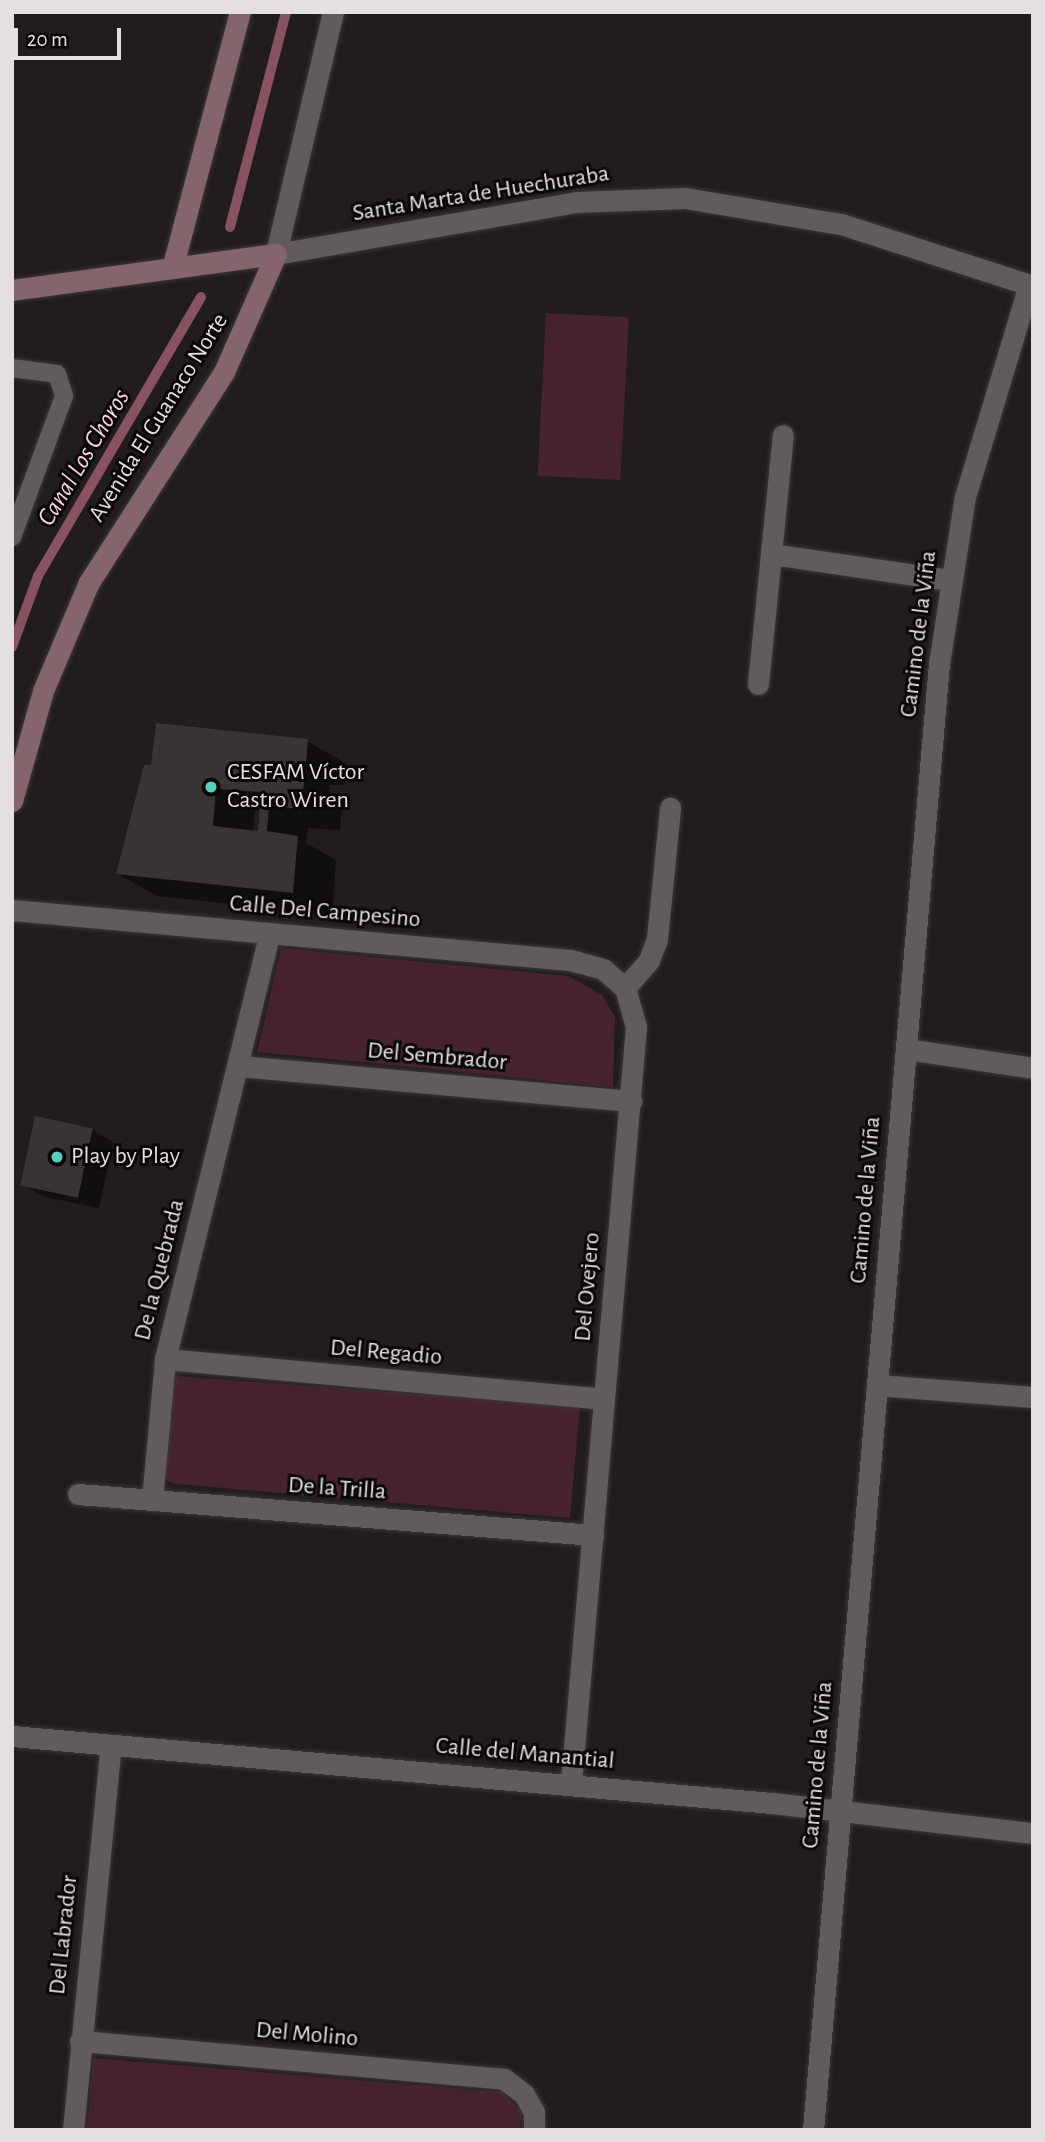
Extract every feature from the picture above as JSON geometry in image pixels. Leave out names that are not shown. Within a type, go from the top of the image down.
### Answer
[{"type":"street","points":[[173,265],[240,12]]},
{"type":"street","name":"Avenida El Guanaco Norte","points":[[12,801],[43,691],[89,582],[224,372],[276,254],[333,12]]},
{"type":"street","name":"Santa Marta de Huechuraba","points":[[12,290],[173,265],[276,254],[576,202],[685,198],[841,224],[1031,285]]},
{"type":"street","name":"Camino de la Viña","points":[[813,2130],[949,580],[965,497],[1031,285]]},
{"type":"street","points":[[758,684],[783,435]]},
{"type":"street","points":[[771,554],[949,580]]},
{"type":"street","points":[[625,988],[649,960],[657,939],[670,808]]},
{"type":"street","name":"Calle Del Campesino","points":[[12,910],[570,960],[603,969],[625,988]]},
{"type":"street","name":"De la Quebrada","points":[[152,1500],[165,1359],[270,934]]},
{"type":"street","name":"Del Ovejero","points":[[571,1784],[631,1101],[636,1027],[625,988]]},
{"type":"street","points":[[906,1049],[1033,1068]]},
{"type":"street","name":"Del Sembrador","points":[[238,1066],[631,1101]]},
{"type":"street","name":"Del Regadio","points":[[165,1359],[603,1399]]},
{"type":"street","points":[[877,1385],[1033,1397]]},
{"type":"street","name":"De la Trilla","points":[[78,1494],[593,1535]]},
{"type":"street","name":"Calle del Manantial","points":[[12,1736],[571,1784],[1033,1833]]},
{"type":"street","name":"Del Labrador","points":[[73,2130],[111,1745]]},
{"type":"street","name":"Del Molino","points":[[80,2040],[504,2079],[524,2094],[534,2130]]},
{"type":"lane","points":[[12,368],[57,374],[64,396],[12,537]]},
{"type":"shaded area","points":[[546,313],[629,317],[620,480],[537,476]]},
{"type":"shaded area","points":[[281,948],[569,976],[603,996],[615,1017],[613,1087],[257,1052]]},
{"type":"shaded area","points":[[176,1376],[580,1406],[570,1518],[176,1484],[157,1477]]},
{"type":"shaded area","points":[[93,2058],[502,2092],[522,2111],[520,2130],[87,2130]]},
{"type":"building","points":[[156,723],[308,739],[306,763],[291,763],[289,780],[304,782],[301,809],[269,806],[267,831],[298,836],[293,893],[116,874],[144,765],[151,765]],"holes":[[[216,789],[261,792],[258,831],[213,826]]]},
{"type":"building","name":"Play by Play","points":[[35,1116],[93,1128],[78,1198],[20,1185]]},
{"type":"waterway","name":"Canal Los Choros","points":[[230,227],[286,12]]},
{"type":"waterway","name":"Canal Los Choros","points":[[12,647],[38,576],[201,297]]},
{"type":"place","name":"CESFAM Víctor Castro Wiren","points":[[211,787]]},
{"type":"place","name":"Play by Play","points":[[57,1157]]}]
